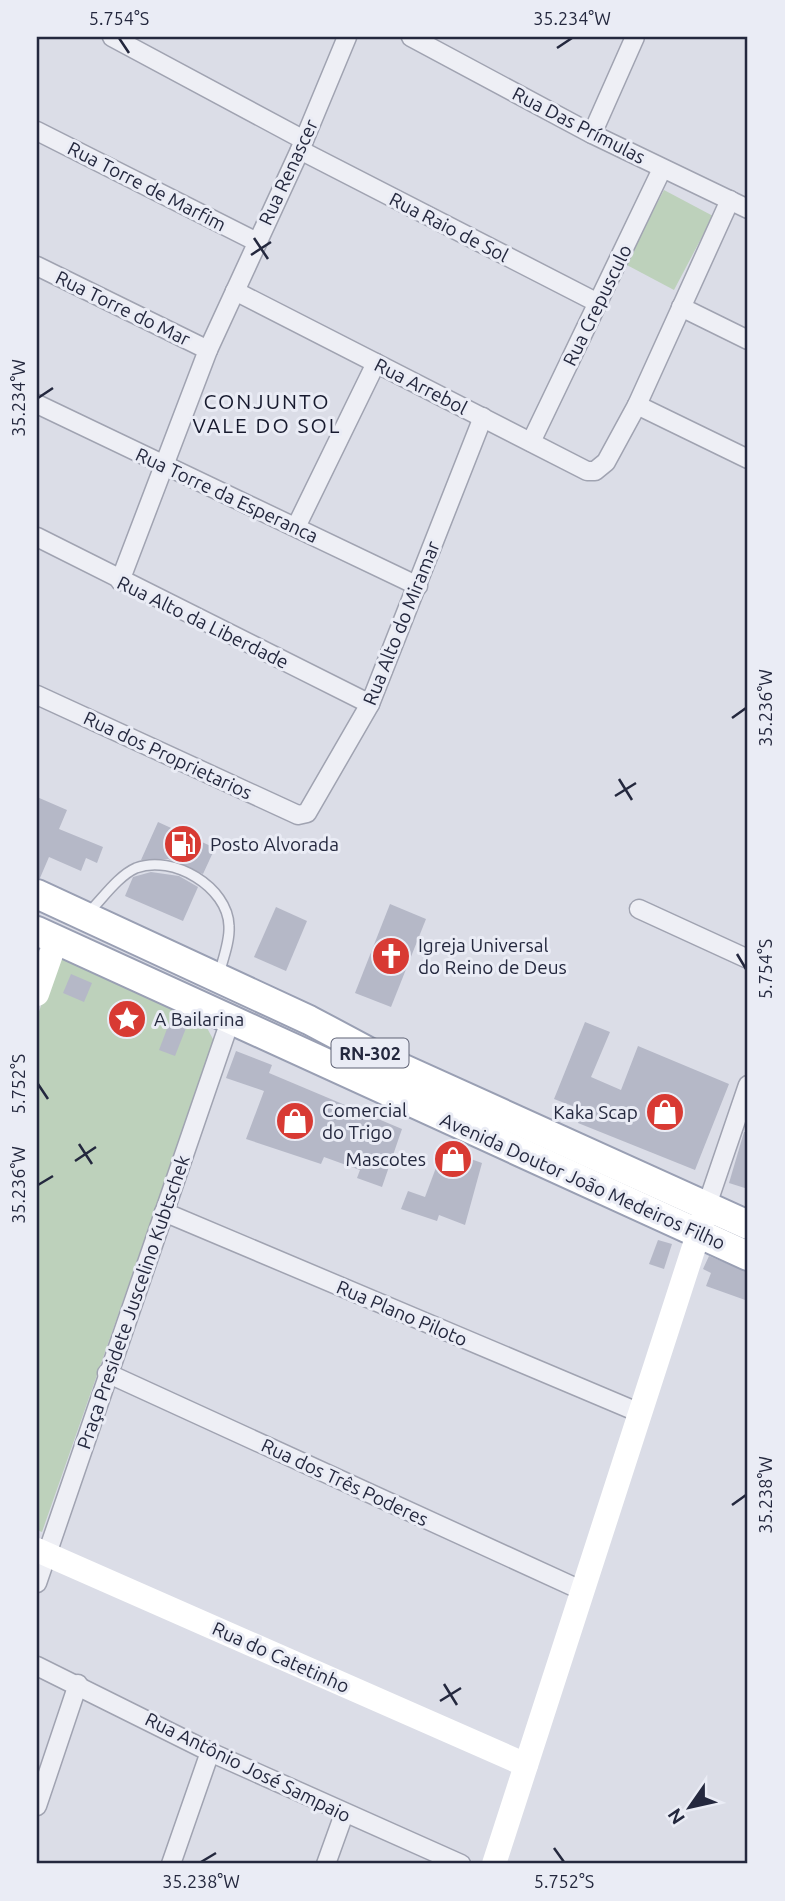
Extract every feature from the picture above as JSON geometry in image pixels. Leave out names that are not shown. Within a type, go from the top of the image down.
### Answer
[{"type":"main road","name":"Avenida Doutor João Medeiros Filho","points":[[37,894],[309,1020],[386,1062],[748,1225]]},
{"type":"main road","points":[[37,994],[46,936],[64,930],[73,928],[132,952],[179,961]]},
{"type":"main road","name":"Avenida Doutor João Medeiros Filho","points":[[46,936],[748,1256]]},
{"type":"main road","points":[[230,1021],[252,1021],[295,1038],[303,1033],[309,1020]]},
{"type":"main road","points":[[494,1864],[707,1205]]},
{"type":"main road","name":"Rua do Catetinho","points":[[42,1552],[526,1765]]},
{"type":"street","name":"Rua Raio de Sol","points":[[112,37],[302,145],[598,303]]},
{"type":"street","name":"Rua Renascer","points":[[120,581],[208,350],[302,145],[347,37]]},
{"type":"street","name":"Rua Das Prímulas","points":[[411,37],[592,134],[748,209]]},
{"type":"street","points":[[592,134],[635,37]]},
{"type":"street","name":"Rua Torre de Marfim","points":[[37,131],[257,242]]},
{"type":"street","name":"Rua Crepusculo","points":[[531,442],[662,169]]},
{"type":"street","points":[[730,200],[637,405],[748,459]]},
{"type":"street","name":"Rua Torre do Mar","points":[[37,266],[208,350]]},
{"type":"street","name":"Rua Arrebol","points":[[235,291],[587,471],[595,471],[607,462],[637,405]]},
{"type":"street","points":[[681,307],[748,340]]},
{"type":"street","points":[[296,527],[376,363]]},
{"type":"street","name":"Rua Torre da Esperanca","points":[[37,404],[418,586]]},
{"type":"street","name":"Rua Alto do Miramar","points":[[298,815],[311,809],[370,704],[483,417]]},
{"type":"street","name":"Rua Alto da Liberdade","points":[[37,537],[120,581],[370,704]]},
{"type":"street","name":"Rua dos Proprietarios","points":[[37,695],[298,815]]},
{"type":"street","points":[[639,909],[748,959]]},
{"type":"street","name":"Praça Presidete Juscelino Kubtschek","points":[[37,1583],[42,1552],[230,1021]]},
{"type":"street","points":[[707,1205],[748,1085]]},
{"type":"street","name":"Rua Plano Piloto","points":[[164,1212],[640,1413]]},
{"type":"street","name":"Rua dos Três Poderes","points":[[107,1373],[583,1591]]},
{"type":"street","name":"Rua Antônio José Sampaio","points":[[37,1666],[78,1684],[210,1752],[461,1864]]},
{"type":"street","points":[[37,1806],[78,1684]]},
{"type":"street","points":[[171,1864],[210,1752]]},
{"type":"street","points":[[326,1864],[344,1814]]},
{"type":"lane","points":[[85,916],[122,877],[153,864],[169,866],[204,883],[218,896],[227,911],[230,928],[218,979]]},
{"type":"green space","points":[[664,190],[713,216],[674,290],[625,264]]},
{"type":"green space","points":[[64,956],[199,1013],[214,1041],[42,1532],[37,1530],[37,1017],[55,967]]},
{"type":"building","points":[[37,797],[67,810],[59,829],[103,847],[97,863],[86,858],[81,871],[49,857],[40,878],[37,878]]},
{"type":"building","points":[[158,822],[215,848],[203,874],[168,859],[141,860]]},
{"type":"building","points":[[151,872],[179,876],[198,887],[183,921],[125,896],[133,877]]},
{"type":"building","name":"Igreja Universal do Reino de Deus","points":[[390,904],[426,919],[391,1007],[355,993]]},
{"type":"building","points":[[276,907],[307,921],[286,971],[254,957]]},
{"type":"building","points":[[71,974],[92,983],[84,1002],[63,993]]},
{"type":"building","points":[[170,1021],[186,1028],[175,1056],[159,1050]]},
{"type":"building","name":"Kaka Scap","points":[[585,1022],[610,1032],[591,1077],[621,1090],[638,1046],[729,1084],[695,1170],[578,1123],[583,1110],[554,1099]]},
{"type":"building","points":[[236,1051],[272,1065],[269,1073],[402,1129],[382,1187],[357,1178],[360,1170],[324,1157],[321,1164],[246,1139],[264,1091],[226,1078]]},
{"type":"building","points":[[744,1132],[748,1132],[748,1189],[729,1183]]},
{"type":"building","points":[[443,1149],[482,1163],[465,1225],[439,1215],[437,1221],[401,1209],[408,1191],[425,1197]]},
{"type":"building","points":[[658,1240],[672,1244],[664,1269],[649,1264]]},
{"type":"building","points":[[709,1256],[748,1272],[748,1301],[706,1286],[711,1273],[703,1269]]},
{"type":"place","name":"Posto Alvorada","points":[[183,844]]},
{"type":"place","name":"Igreja Universal do Reino de Deus","points":[[391,956]]},
{"type":"place","name":"A Bailarina","points":[[127,1019]]},
{"type":"place","name":"Kaka Scap","points":[[665,1112]]},
{"type":"place","name":"Comercial do Trigo","points":[[295,1121]]},
{"type":"place","name":"Mascotes","points":[[453,1159]]},
{"type":"district","name":"CONJUNTO VALE DO SOL","points":[[267,413]]}]
